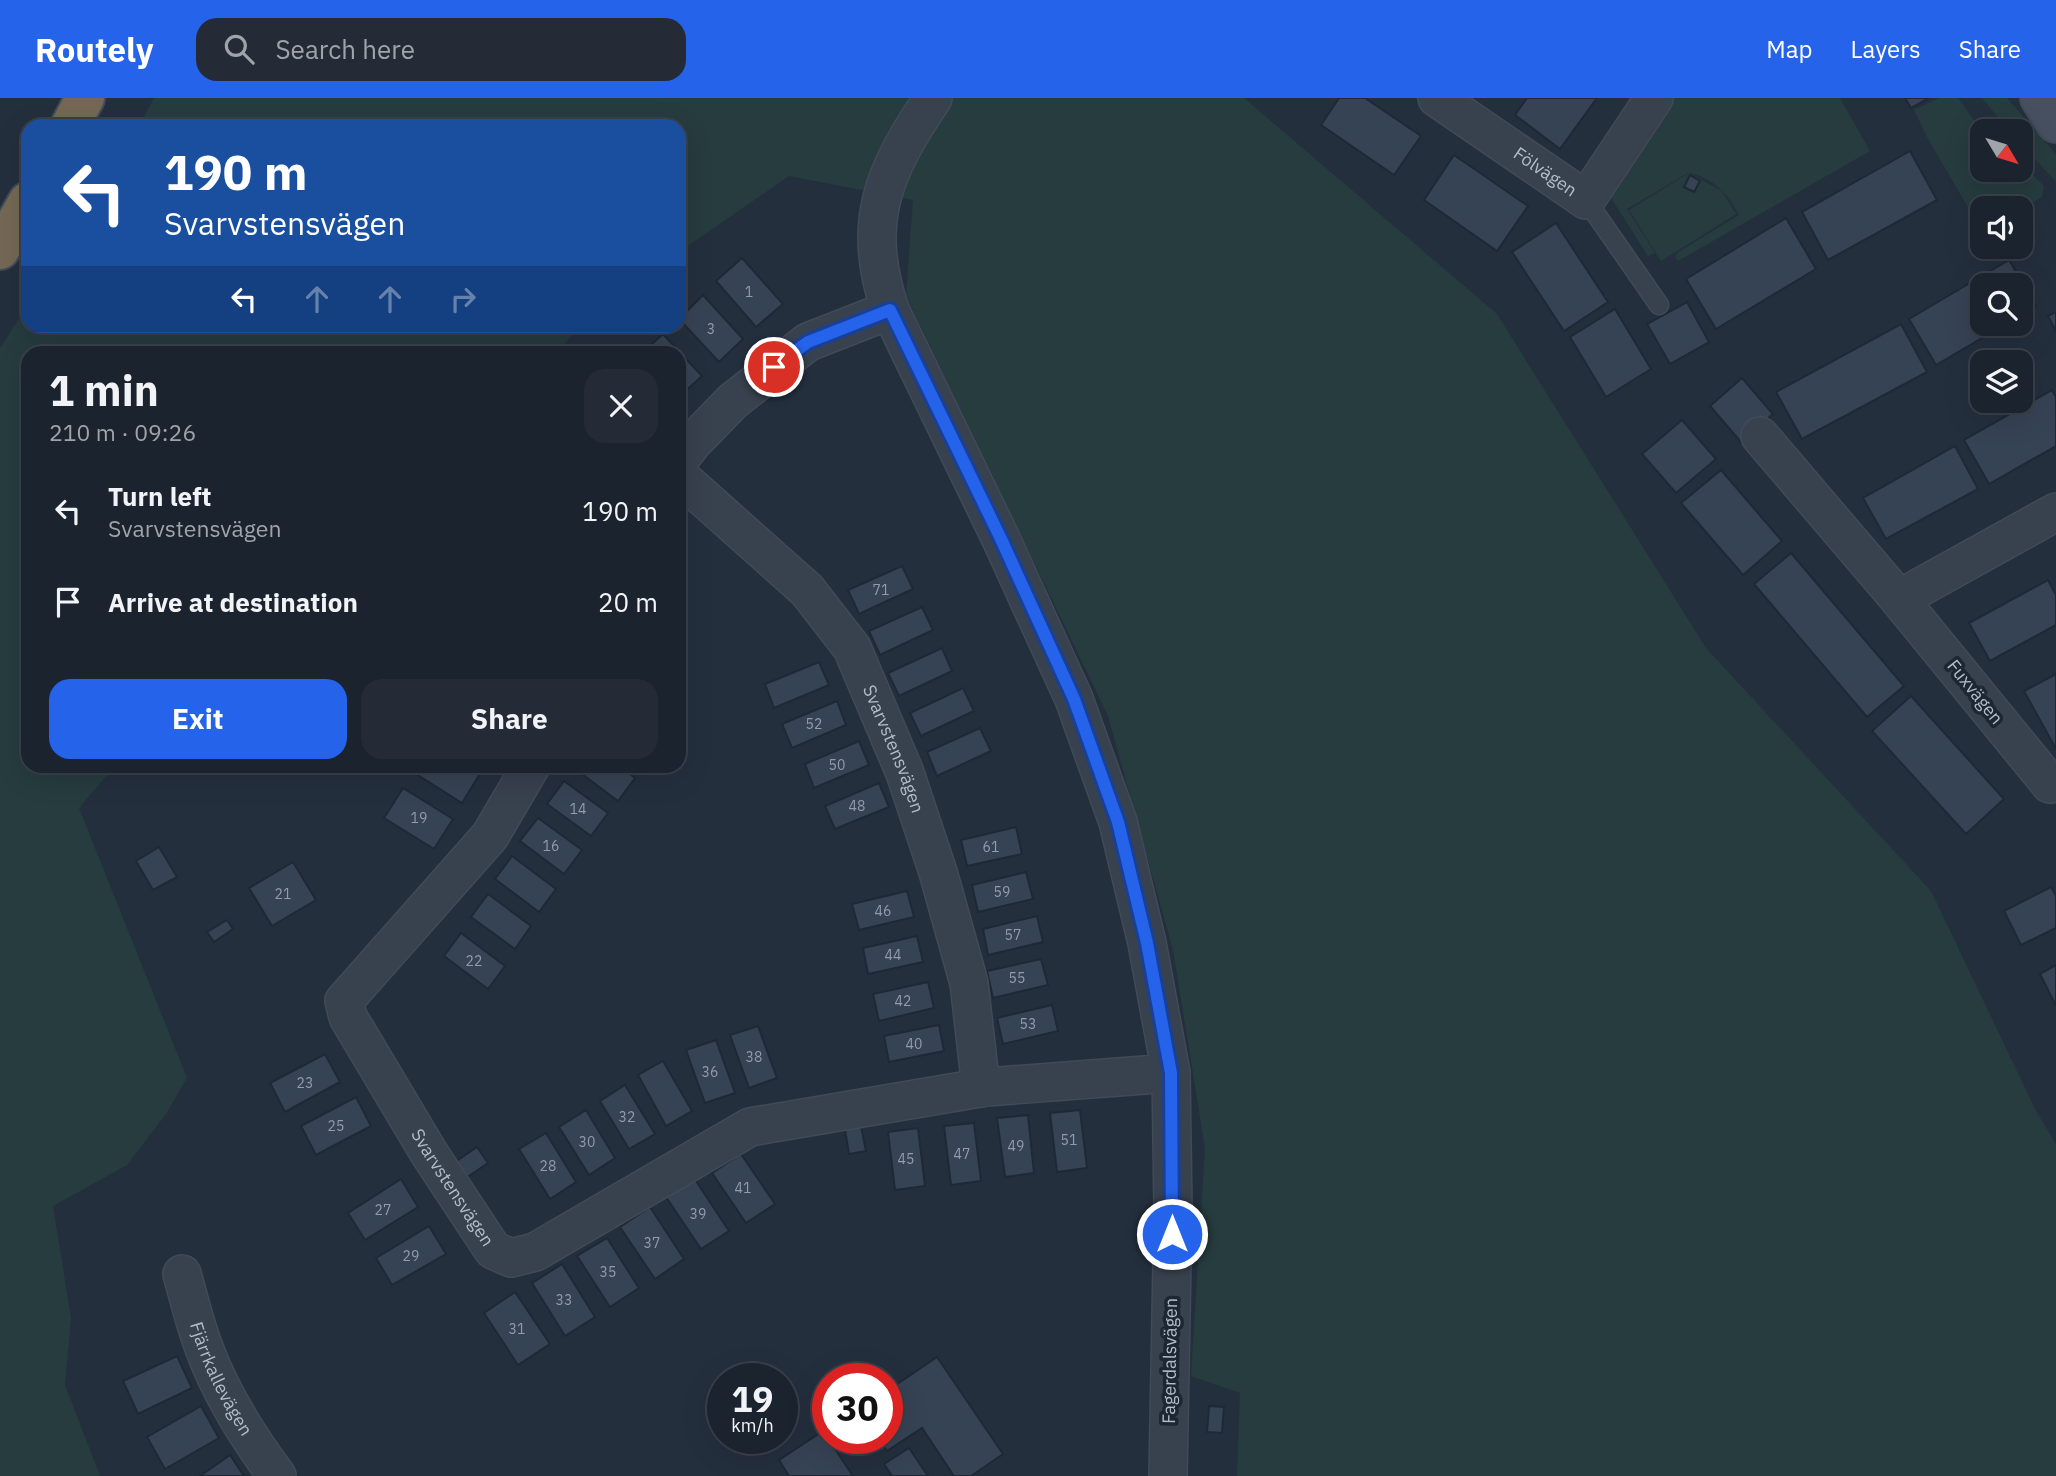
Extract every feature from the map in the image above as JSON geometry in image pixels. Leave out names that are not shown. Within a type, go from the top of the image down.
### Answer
[{"type":"highway","points":[[74,119],[85,98]]},
{"type":"highway","points":[[0,250],[21,213]]},
{"type":"street","name":"Fagerdalsvägen","points":[[933,98],[907,136],[889,170],[876,223],[883,288],[890,310],[1001,539],[1074,699],[1118,822],[1147,943],[1171,1073],[1168,1476]]},
{"type":"street","name":"Fölvägen","points":[[1437,98],[1586,200],[1654,98]]},
{"type":"street","points":[[2040,98],[2056,123]]},
{"type":"street","points":[[686,451],[733,401],[808,342],[890,310]]},
{"type":"street","name":"Fuxvägen","points":[[1760,436],[1899,599],[2050,784]]},
{"type":"street","name":"Svarvstensvägen","points":[[686,482],[807,590],[852,648],[905,774],[941,884],[969,983],[981,1088]]},
{"type":"street","points":[[1899,599],[2056,512]]},
{"type":"street","name":"Svarvstensvägen","points":[[527,773],[490,836],[344,1001],[348,1017],[422,1142],[493,1250],[511,1258],[535,1252],[750,1127],[981,1088],[1171,1073]]},
{"type":"street","name":"Fjärrkallevägen","points":[[182,1274],[205,1350],[223,1389],[235,1414],[277,1476]]},
{"type":"lane","points":[[1586,200],[1659,305]]},
{"type":"green space","points":[[154,98],[1244,98],[1497,314],[1706,648],[1931,891],[2036,1111],[2056,1144],[2056,1476],[1237,1476],[1240,1393],[1191,1376],[1205,1148],[1173,950],[1108,716],[906,296],[913,200],[789,176],[686,247],[686,119],[143,119]]},
{"type":"green space","points":[[1669,98],[1840,98],[1870,151],[1678,261],[1675,257],[1677,253],[1739,215],[1719,188],[1697,175],[1688,173],[1627,209],[1655,253],[1648,256],[1608,193]]},
{"type":"green space","points":[[1939,98],[1958,98],[1973,119],[1970,119],[1970,182],[2034,182],[2034,176],[2044,186],[2042,197],[2033,203],[2033,196],[1970,196],[1970,211],[1914,110]]},
{"type":"green space","points":[[1982,98],[2007,98],[2025,119],[1999,119]]},
{"type":"green space","points":[[2034,129],[2056,154],[2056,182],[2034,158]]},
{"type":"green space","points":[[1689,173],[1722,191],[1736,214],[1661,261],[1629,210]]},
{"type":"green space","points":[[21,316],[21,333],[574,333],[562,346],[21,346],[21,773],[109,773],[79,808],[187,1078],[166,1114],[127,1165],[53,1206],[71,1318],[65,1385],[100,1476],[0,1476],[0,348]]},
{"type":"building","points":[[1339,98],[1365,98],[1421,136],[1394,175],[1321,125]]},
{"type":"building","points":[[1527,98],[1597,98],[1560,149],[1515,115]]},
{"type":"building","points":[[1905,98],[1929,98],[1911,108]]},
{"type":"building","points":[[1910,151],[1937,200],[1828,260],[1802,212]]},
{"type":"building","points":[[1454,155],[1528,206],[1497,251],[1424,200]]},
{"type":"building","points":[[1690,175],[1700,181],[1694,192],[1684,187]]},
{"type":"building","points":[[1786,218],[1816,269],[1716,329],[1686,279]]},
{"type":"building","points":[[1556,223],[1608,302],[1564,331],[1512,252]]},
{"type":"building","points":[[742,258],[783,304],[756,327],[716,281]]},
{"type":"building","points":[[2009,260],[2017,273],[1987,273]]},
{"type":"building","points":[[1970,283],[1970,336],[1986,336],[1936,365],[1909,319]]},
{"type":"building","points":[[703,295],[743,339],[719,362],[686,327],[686,312]]},
{"type":"building","points":[[1687,302],[1709,342],[1670,364],[1647,324]]},
{"type":"building","points":[[1615,309],[1651,369],[1606,397],[1570,337]]},
{"type":"building","points":[[2056,312],[2056,331],[2048,316]]},
{"type":"building","points":[[1901,324],[1927,372],[1802,439],[1776,392]]},
{"type":"building","points":[[663,334],[674,346],[650,346]]},
{"type":"building","points":[[686,359],[702,376],[686,391]]},
{"type":"building","points":[[1742,378],[1773,414],[1741,442],[1710,406]]},
{"type":"building","points":[[2052,390],[2056,397],[2056,446],[1989,484],[1964,440],[2012,413],[2033,413],[2033,401]]},
{"type":"building","points":[[1682,420],[1716,459],[1676,493],[1642,454]]},
{"type":"building","points":[[1955,446],[1978,489],[1886,539],[1863,498]]},
{"type":"building","points":[[1721,470],[1782,541],[1743,575],[1681,503]]},
{"type":"building","points":[[1791,553],[1904,686],[1867,717],[1754,584]]},
{"type":"building","points":[[902,566],[913,589],[859,614],[848,590]]},
{"type":"building","points":[[2048,580],[2056,595],[2056,625],[1990,661],[1969,623]]},
{"type":"building","points":[[922,607],[933,630],[880,655],[869,631]]},
{"type":"building","points":[[942,648],[952,671],[899,696],[888,673]]},
{"type":"building","points":[[819,662],[829,685],[774,708],[765,684]]},
{"type":"building","points":[[2056,674],[2056,749],[2024,691]]},
{"type":"building","points":[[963,688],[974,711],[921,736],[910,713]]},
{"type":"building","points":[[1911,696],[2004,799],[1966,834],[1872,731]]},
{"type":"building","points":[[837,701],[846,725],[792,748],[782,724]]},
{"type":"building","points":[[980,728],[991,751],[937,776],[927,752]]},
{"type":"building","points":[[859,741],[869,765],[814,788],[805,764]]},
{"type":"building","points":[[415,773],[480,773],[462,803]]},
{"type":"building","points":[[581,773],[629,773],[635,778],[618,801]]},
{"type":"building","points":[[564,781],[608,813],[591,836],[547,804]]},
{"type":"building","points":[[879,783],[889,807],[835,829],[825,806]]},
{"type":"building","points":[[403,788],[453,819],[434,849],[384,818]]},
{"type":"building","points":[[538,818],[582,850],[564,874],[520,841]]},
{"type":"building","points":[[1016,827],[1022,854],[967,866],[961,840]]},
{"type":"building","points":[[159,847],[177,877],[153,890],[136,861]]},
{"type":"building","points":[[512,856],[556,889],[539,912],[495,879]]},
{"type":"building","points":[[293,862],[316,900],[272,926],[249,888]]},
{"type":"building","points":[[1026,872],[1033,899],[978,912],[972,885]]},
{"type":"building","points":[[2051,887],[2056,896],[2056,928],[2021,945],[2004,911]]},
{"type":"building","points":[[907,891],[914,917],[859,930],[852,904]]},
{"type":"building","points":[[488,894],[531,926],[515,949],[471,917]]},
{"type":"building","points":[[1037,916],[1043,942],[988,955],[983,929]]},
{"type":"building","points":[[227,920],[233,929],[214,942],[207,932]]},
{"type":"building","points":[[461,933],[505,966],[488,989],[444,956]]},
{"type":"building","points":[[917,936],[923,962],[868,974],[863,948]]},
{"type":"building","points":[[1041,959],[1048,985],[993,998],[987,971]]},
{"type":"building","points":[[2056,965],[2056,1006],[2040,974]]},
{"type":"building","points":[[928,982],[934,1008],[879,1021],[873,994]]},
{"type":"building","points":[[1052,1005],[1058,1031],[1003,1044],[997,1018]]},
{"type":"building","points":[[939,1025],[944,1051],[889,1062],[884,1036]]},
{"type":"building","points":[[758,1026],[777,1078],[749,1088],[730,1035]]},
{"type":"building","points":[[716,1040],[735,1093],[705,1103],[686,1050]]},
{"type":"building","points":[[325,1054],[340,1082],[285,1112],[270,1083]]},
{"type":"building","points":[[663,1061],[692,1111],[666,1126],[638,1075]]},
{"type":"building","points":[[625,1085],[655,1134],[629,1149],[600,1101]]},
{"type":"building","points":[[356,1097],[371,1126],[316,1155],[301,1126]]},
{"type":"building","points":[[586,1110],[615,1158],[589,1175],[559,1127]]},
{"type":"building","points":[[1080,1110],[1087,1168],[1057,1172],[1050,1113]]},
{"type":"building","points":[[1028,1115],[1034,1173],[1005,1177],[997,1118]]},
{"type":"building","points":[[860,1121],[866,1151],[849,1154],[844,1124]]},
{"type":"building","points":[[974,1123],[981,1181],[951,1185],[944,1126]]},
{"type":"building","points":[[918,1128],[925,1186],[895,1190],[888,1132]]},
{"type":"building","points":[[546,1133],[576,1182],[550,1199],[519,1149]]},
{"type":"building","points":[[477,1147],[488,1163],[466,1178],[455,1162]]},
{"type":"building","points":[[741,1154],[775,1204],[746,1223],[712,1173]]},
{"type":"building","points":[[694,1178],[729,1231],[701,1249],[666,1197]]},
{"type":"building","points":[[401,1179],[418,1207],[365,1240],[348,1213]]},
{"type":"building","points":[[650,1207],[684,1259],[655,1279],[620,1227]]},
{"type":"building","points":[[429,1226],[446,1254],[392,1285],[376,1258]]},
{"type":"building","points":[[607,1238],[639,1288],[610,1307],[577,1256]]},
{"type":"building","points":[[562,1264],[595,1317],[565,1336],[532,1283]]},
{"type":"building","points":[[515,1292],[550,1344],[518,1365],[484,1313]]},
{"type":"building","points":[[177,1356],[192,1388],[138,1414],[123,1381]]},
{"type":"building","points":[[937,1357],[1003,1454],[971,1476],[954,1476],[922,1428],[903,1440],[903,1380]]},
{"type":"building","points":[[201,1406],[219,1438],[165,1469],[147,1437]]},
{"type":"building","points":[[1209,1406],[1224,1407],[1222,1433],[1207,1432]]},
{"type":"building","points":[[812,1438],[812,1454],[838,1454],[853,1476],[789,1476],[779,1460],[788,1454],[798,1454],[798,1447]]},
{"type":"building","points":[[909,1448],[928,1476],[892,1476],[884,1464]]},
{"type":"building","points":[[230,1455],[244,1476],[200,1476]]},
{"type":"route","points":[[774,367],[808,342],[890,310],[1001,539],[1074,699],[1118,822],[1147,943],[1171,1073],[1172,1234]]}]
